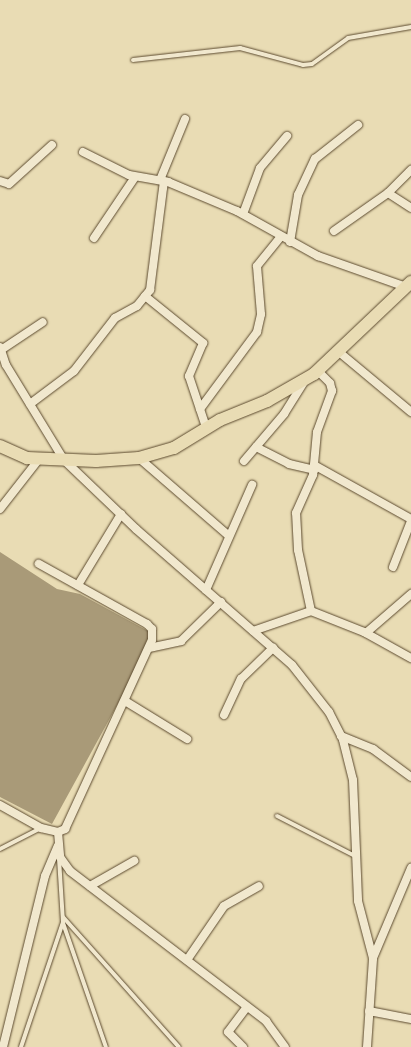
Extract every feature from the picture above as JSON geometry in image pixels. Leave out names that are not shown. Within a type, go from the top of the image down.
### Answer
[{"type":"main road","points":[[0,447],[27,458],[64,460],[139,458],[174,448],[206,427],[267,401],[318,371],[410,283]]},
{"type":"street","points":[[30,404],[74,371],[115,318],[137,306],[145,296],[154,280],[162,180],[184,120]]},
{"type":"street","points":[[290,242],[298,195],[315,159],[358,125]]},
{"type":"street","points":[[244,214],[260,168],[287,136]]},
{"type":"street","points":[[0,181],[9,184],[52,145]]},
{"type":"street","points":[[83,152],[135,177],[162,180],[244,214],[290,242],[318,256],[410,283]]},
{"type":"street","points":[[334,231],[388,193],[411,170]]},
{"type":"street","points":[[94,238],[135,177]]},
{"type":"street","points":[[388,193],[411,208]]},
{"type":"street","points":[[200,409],[257,332],[261,314],[257,266],[281,236]]},
{"type":"street","points":[[145,296],[203,343],[189,376],[206,427]]},
{"type":"street","points":[[43,322],[1,352],[64,460],[121,514],[253,630],[305,679],[341,736],[355,789],[358,901],[373,958]]},
{"type":"street","points":[[339,352],[411,412]]},
{"type":"street","points":[[310,610],[298,550],[296,513],[314,468],[317,432],[332,387],[318,371]]},
{"type":"street","points":[[244,461],[307,378]]},
{"type":"street","points":[[256,447],[289,464],[314,468],[411,520],[393,567]]},
{"type":"street","points":[[139,458],[228,535]]},
{"type":"street","points":[[0,509],[39,459]]},
{"type":"street","points":[[206,590],[228,535],[252,485]]},
{"type":"street","points":[[78,585],[121,514]]},
{"type":"street","points":[[0,804],[41,828],[58,832],[69,824],[149,648],[153,634],[147,624],[39,564]]},
{"type":"street","points":[[366,633],[411,594]]},
{"type":"street","points":[[149,648],[181,641],[221,602]]},
{"type":"street","points":[[253,630],[310,610],[366,633],[411,658]]},
{"type":"street","points":[[224,715],[241,679],[273,648]]},
{"type":"street","points":[[125,701],[187,739]]},
{"type":"street","points":[[341,736],[373,749],[411,777]]},
{"type":"street","points":[[58,832],[59,849],[64,864],[90,886],[266,1021],[284,1047]]},
{"type":"street","points":[[3,1047],[45,876],[59,849]]},
{"type":"street","points":[[90,886],[134,861]]},
{"type":"street","points":[[367,1047],[373,958],[411,868]]},
{"type":"street","points":[[187,960],[224,906],[259,886]]},
{"type":"street","points":[[242,1047],[228,1032],[247,1007]]},
{"type":"street","points":[[369,1011],[411,1018]]},
{"type":"lane","points":[[133,60],[240,48],[304,65],[312,64],[348,38],[411,27]]},
{"type":"lane","points":[[277,816],[357,858]]},
{"type":"lane","points":[[0,849],[41,828]]},
{"type":"lane","points":[[59,849],[63,919],[106,1047]]},
{"type":"lane","points":[[21,1047],[63,919]]},
{"type":"lane","points":[[63,919],[179,1047]]},
{"type":"shaded area","points":[[0,552],[57,589],[80,594],[150,632],[144,656],[52,824],[0,797]]}]
